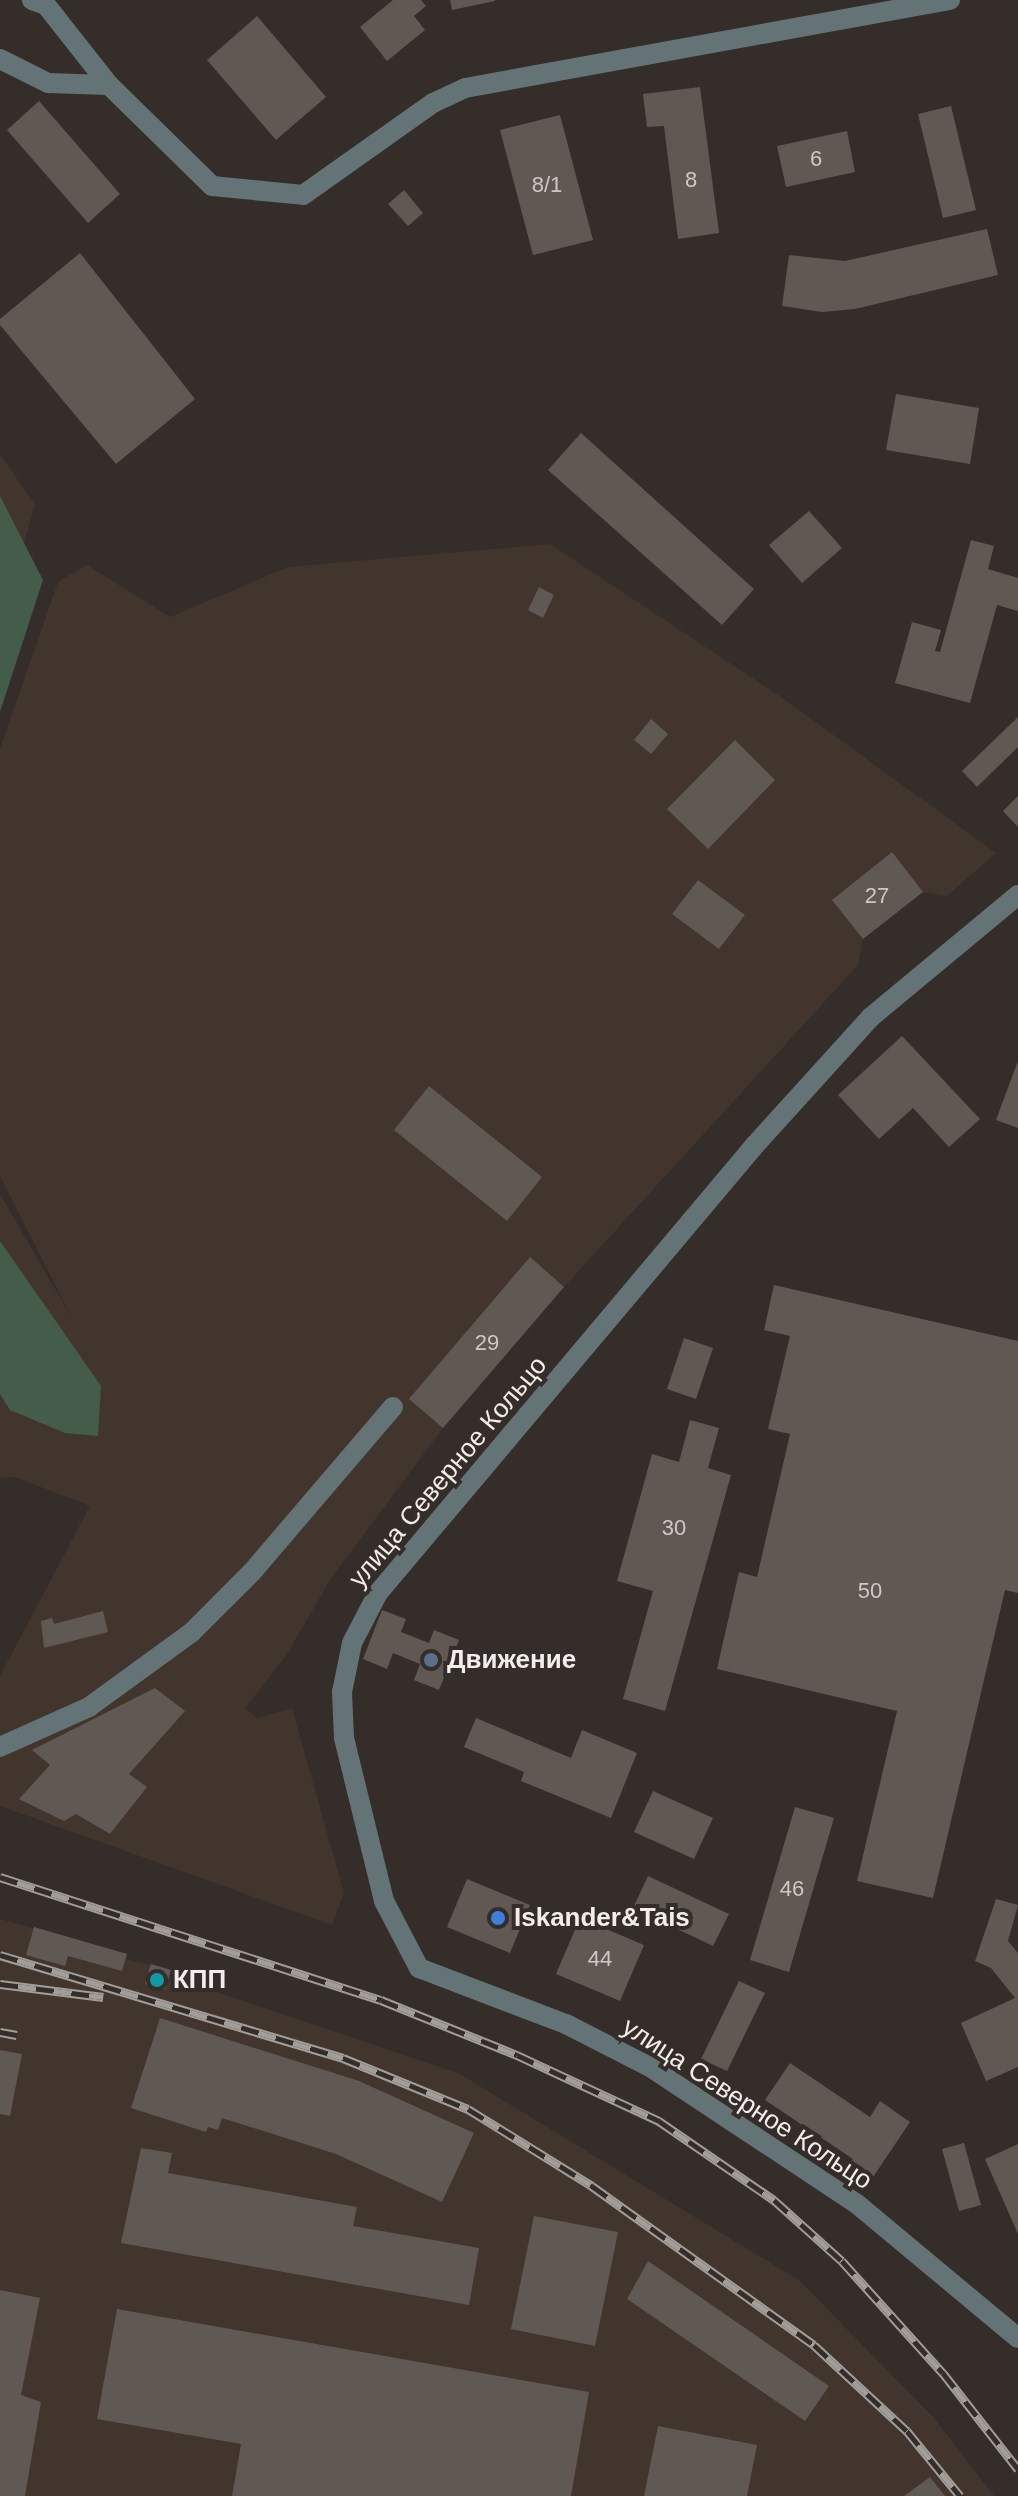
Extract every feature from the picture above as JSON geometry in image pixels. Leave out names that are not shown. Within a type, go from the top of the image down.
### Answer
[{"type":"street","points":[[32,0],[46,5],[109,85],[212,186],[303,195],[433,103],[465,88],[950,0]]},
{"type":"street","points":[[0,59],[48,83],[109,85]]},
{"type":"street","name":"улица Северное Кольцо","points":[[1018,895],[871,1017],[755,1145],[378,1593],[352,1643],[342,1692],[344,1738],[384,1901],[419,1968],[566,2024],[650,2067],[857,2204],[1018,2338]]},
{"type":"street","points":[[0,1747],[89,1707],[191,1633],[252,1572],[393,1407]]},
{"type":"shaded area","points":[[0,454],[35,505],[0,624]]},
{"type":"shaded area","points":[[550,544],[784,699],[996,853],[947,896],[923,892],[863,939],[858,965],[564,1287],[443,1428],[332,1577],[285,1657],[245,1708],[257,1718],[292,1708],[344,1893],[332,1925],[0,1806],[0,1676],[90,1506],[15,1477],[0,1478],[0,1194],[72,1318],[0,1176],[0,749],[58,582],[87,565],[170,617],[288,567]]},
{"type":"shaded area","points":[[0,1919],[127,1954],[126,1959],[171,1970],[170,1976],[460,2074],[800,2281],[934,2418],[994,2496],[0,2496]]},
{"type":"green space","points":[[0,496],[43,580],[0,712]]},
{"type":"green space","points":[[0,1241],[101,1386],[98,1436],[65,1433],[10,1410],[0,1394]]},
{"type":"building","points":[[393,0],[421,0],[426,6],[414,16],[425,30],[387,61],[360,27]]},
{"type":"building","points":[[450,0],[495,0],[495,1],[452,10]]},
{"type":"building","points":[[257,16],[326,97],[276,140],[207,60]]},
{"type":"building","points":[[700,87],[719,233],[678,239],[664,126],[647,127],[643,94]]},
{"type":"building","points":[[39,101],[120,194],[88,223],[7,130]]},
{"type":"building","points":[[951,106],[976,210],[943,218],[918,114]]},
{"type":"building","points":[[560,115],[593,240],[533,255],[500,130]]},
{"type":"building","points":[[847,131],[855,172],[786,187],[777,146]]},
{"type":"building","points":[[404,190],[423,213],[408,226],[388,204]]},
{"type":"building","points":[[987,229],[998,275],[855,309],[822,312],[782,306],[789,255],[845,261]]},
{"type":"building","points":[[80,253],[195,399],[116,464],[0,325],[0,319]]},
{"type":"building","points":[[896,394],[979,408],[970,464],[886,450]]},
{"type":"building","points":[[581,433],[754,589],[722,625],[548,470]]},
{"type":"building","points":[[809,511],[842,548],[802,583],[769,545]]},
{"type":"building","points":[[971,540],[994,546],[988,569],[1018,578],[1018,611],[997,605],[970,703],[895,683],[912,622],[941,630],[935,651],[940,652]]},
{"type":"building","points":[[539,587],[554,595],[543,618],[528,610]]},
{"type":"building","points":[[1018,717],[1018,747],[977,787],[962,771]]},
{"type":"building","points":[[651,719],[668,734],[651,754],[634,740]]},
{"type":"building","points":[[735,740],[775,780],[708,849],[667,809]]},
{"type":"building","points":[[1018,796],[1018,827],[1003,811]]},
{"type":"building","points":[[892,852],[923,892],[863,939],[832,900]]},
{"type":"building","points":[[698,880],[745,915],[719,949],[672,914]]},
{"type":"building","points":[[902,1036],[980,1119],[949,1147],[913,1108],[879,1139],[838,1095]]},
{"type":"building","points":[[1018,1061],[1018,1128],[996,1120]]},
{"type":"building","points":[[429,1086],[542,1177],[507,1221],[394,1130]]},
{"type":"building","points":[[530,1257],[564,1287],[443,1428],[409,1399]]},
{"type":"building","points":[[774,1285],[1018,1341],[1018,1593],[1005,1590],[933,1898],[857,1881],[897,1711],[717,1669],[739,1572],[757,1577],[790,1434],[768,1429],[790,1336],[764,1330]]},
{"type":"building","points":[[684,1338],[713,1348],[696,1399],[667,1389]]},
{"type":"building","points":[[690,1420],[719,1428],[708,1468],[731,1475],[665,1711],[623,1699],[653,1591],[617,1581],[652,1454],[679,1462]]},
{"type":"building","points":[[382,1610],[406,1619],[401,1632],[429,1643],[434,1630],[459,1640],[439,1690],[414,1680],[420,1664],[393,1653],[387,1669],[363,1659]]},
{"type":"building","points":[[103,1611],[108,1632],[44,1648],[41,1621],[52,1618],[54,1624]]},
{"type":"building","points":[[155,1688],[185,1711],[129,1774],[147,1787],[110,1834],[76,1814],[64,1821],[19,1799],[50,1765],[32,1750]]},
{"type":"building","points":[[476,1718],[571,1758],[582,1730],[637,1753],[611,1818],[521,1781],[524,1772],[464,1747]]},
{"type":"building","points":[[653,1791],[713,1818],[694,1859],[634,1832]]},
{"type":"building","points":[[795,1807],[834,1818],[789,1972],[750,1960]]},
{"type":"building","points":[[648,1876],[729,1914],[713,1946],[633,1908]]},
{"type":"building","points":[[467,1879],[530,1905],[510,1953],[447,1927]]},
{"type":"building","points":[[996,1899],[1018,1905],[1008,1941],[1018,1953],[1018,2067],[986,2081],[961,2023],[1015,1998],[991,1968],[975,1961]]},
{"type":"building","points":[[580,1918],[644,1945],[620,2001],[556,1974]]},
{"type":"building","points":[[34,1927],[127,1954],[122,1971],[68,1956],[65,1966],[26,1955]]},
{"type":"building","name":"КПП","points":[[151,1964],[171,1970],[165,1989],[145,1984]]},
{"type":"building","points":[[739,1981],[765,1993],[727,2071],[701,2059]]},
{"type":"building","points":[[160,2018],[359,2081],[474,2133],[442,2202],[336,2154],[222,2118],[218,2130],[208,2127],[206,2132],[131,2108]]},
{"type":"building","points":[[0,2050],[22,2054],[10,2116],[0,2114]]},
{"type":"building","points":[[790,2063],[870,2117],[880,2101],[910,2122],[865,2189],[843,2175],[853,2159],[765,2100]]},
{"type":"building","points":[[964,2143],[981,2205],[959,2211],[942,2149]]},
{"type":"building","points":[[1018,2144],[1018,2234],[985,2159]]},
{"type":"building","points":[[141,2148],[172,2153],[168,2173],[357,2207],[353,2226],[479,2248],[469,2305],[121,2243]]},
{"type":"building","points":[[534,2216],[618,2232],[595,2346],[511,2329]]},
{"type":"building","points":[[648,2261],[829,2386],[805,2421],[627,2299]]},
{"type":"building","points":[[0,2290],[40,2298],[21,2395],[41,2402],[25,2496],[0,2496]]},
{"type":"building","points":[[117,2309],[589,2392],[571,2496],[232,2496],[241,2444],[97,2419]]},
{"type":"building","points":[[658,2426],[757,2445],[747,2496],[644,2496]]},
{"type":"building","points":[[930,2477],[945,2496],[904,2496]]},
{"type":"railway","points":[[0,1877],[381,2000],[517,2055],[659,2121],[774,2200],[842,2261],[943,2373],[1018,2469]]},
{"type":"railway","points":[[0,1955],[343,2058],[468,2109],[592,2186],[814,2345],[907,2431],[960,2496]]},
{"type":"railway","points":[[0,1984],[103,1997]]},
{"type":"railway","points":[[0,2032],[17,2035]]},
{"type":"place","name":"Движение","points":[[431,1660]]},
{"type":"place","name":"Iskander&Tais","points":[[498,1918]]},
{"type":"place","name":"КПП","points":[[157,1980]]}]
